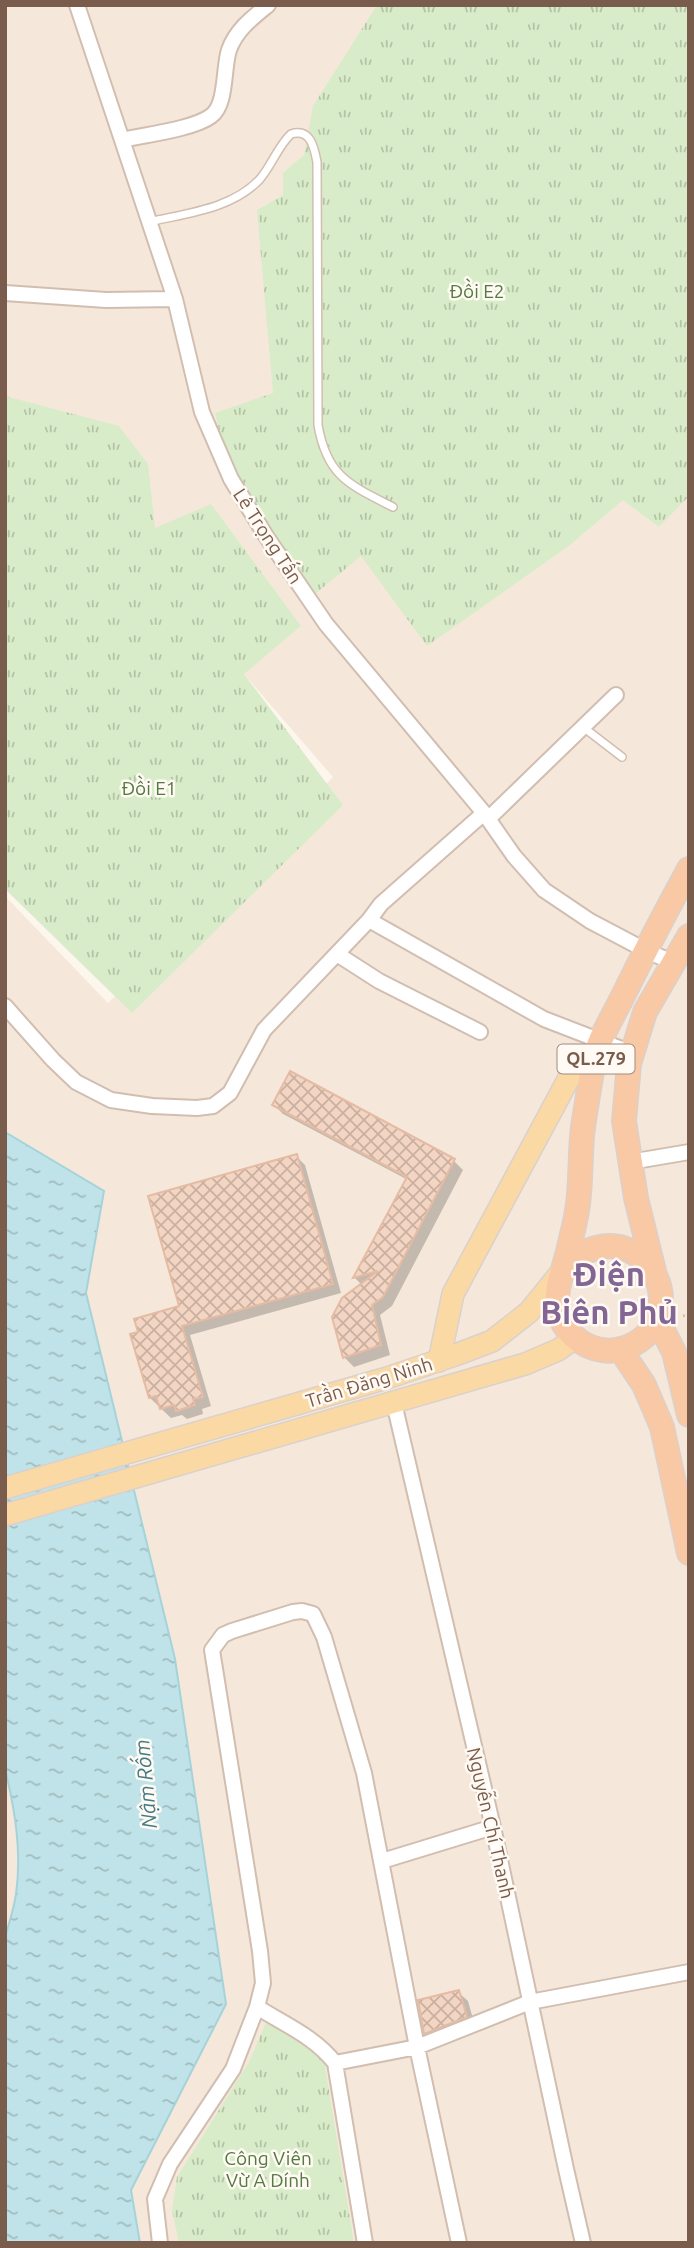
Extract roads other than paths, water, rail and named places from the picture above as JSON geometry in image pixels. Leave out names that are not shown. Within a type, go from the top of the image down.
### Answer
[{"type":"highway","name":"QL.279","points":[[575,1338],[558,1312],[557,1296],[577,1211],[582,1135],[598,1049],[645,950],[689,869]]},
{"type":"highway","name":"QL.279","points":[[657,1319],[662,1303],[660,1286],[636,1198],[624,1121],[629,1064],[645,1012],[689,936]]},
{"type":"highway","points":[[565,1268],[580,1255],[595,1248],[612,1246],[643,1258],[654,1271]]},
{"type":"highway","points":[[575,1338],[588,1346],[603,1350],[620,1349],[636,1343],[649,1333],[657,1319]]},
{"type":"highway","points":[[657,1319],[674,1352],[689,1415]]},
{"type":"highway","points":[[620,1349],[644,1385],[662,1427],[689,1553]]},
{"type":"main road","points":[[439,1361],[453,1294],[569,1078],[598,1049]]},
{"type":"main road","name":"Trần Đăng Ninh","points":[[5,1488],[387,1378],[492,1341],[528,1312],[565,1268]]},
{"type":"main road","name":"Trần Đăng Ninh","points":[[5,1515],[525,1364],[558,1350],[575,1338]]},
{"type":"main road","points":[[387,1378],[394,1404]]},
{"type":"street","name":"Lê Trọng Tấn","points":[[77,5],[175,299],[202,411],[231,479],[326,624],[544,890],[590,921],[674,963]]},
{"type":"street","points":[[122,140],[198,123],[212,116],[219,106],[229,52],[236,36],[245,24],[268,5]]},
{"type":"street","points":[[5,293],[106,300],[175,299]]},
{"type":"street","points":[[5,1006],[76,1083],[111,1100],[152,1106],[197,1108],[213,1105],[230,1093],[264,1030],[382,904],[486,816],[616,695]]},
{"type":"street","points":[[369,920],[598,1049],[632,1053]]},
{"type":"street","points":[[337,954],[379,981],[480,1032]]},
{"type":"street","points":[[630,1162],[689,1152]]},
{"type":"street","name":"Nguyễn Chí Thanh","points":[[394,1404],[493,1827],[583,2243]]},
{"type":"street","points":[[160,2243],[155,2199],[170,2164],[233,2069],[257,2007],[263,1983],[212,1650],[223,1636],[232,1631],[302,1611],[313,1614],[324,1637],[364,1773],[417,2047],[459,2243]]},
{"type":"street","points":[[382,1861],[493,1827]]},
{"type":"street","points":[[335,2063],[417,2047],[530,2002],[689,1972]]},
{"type":"street","points":[[257,2007],[312,2039],[335,2063],[365,2243]]},
{"type":"lane","points":[[149,222],[214,206],[239,196],[259,179],[291,134],[301,132],[308,135],[317,162],[318,425],[321,440],[332,466],[342,477],[352,486],[393,507]]},
{"type":"lane","points":[[583,727],[622,757]]},
{"type":"water","name":"Nậm Rốm","points":[[5,1132],[104,1191],[86,1293],[175,1659],[226,2004],[131,2190],[140,2243],[5,2243],[5,1937],[15,1900],[18,1847],[5,1769]]},
{"type":"district","name":"Điện Biên Phủ","points":[[609,1293]]},
{"type":"park label","name":"Đồi E2","points":[[477,291]]},
{"type":"park label","name":"Đồi E1","points":[[149,788]]},
{"type":"park label","name":"Công Viên Vừ A Dính","points":[[268,2169]]}]
